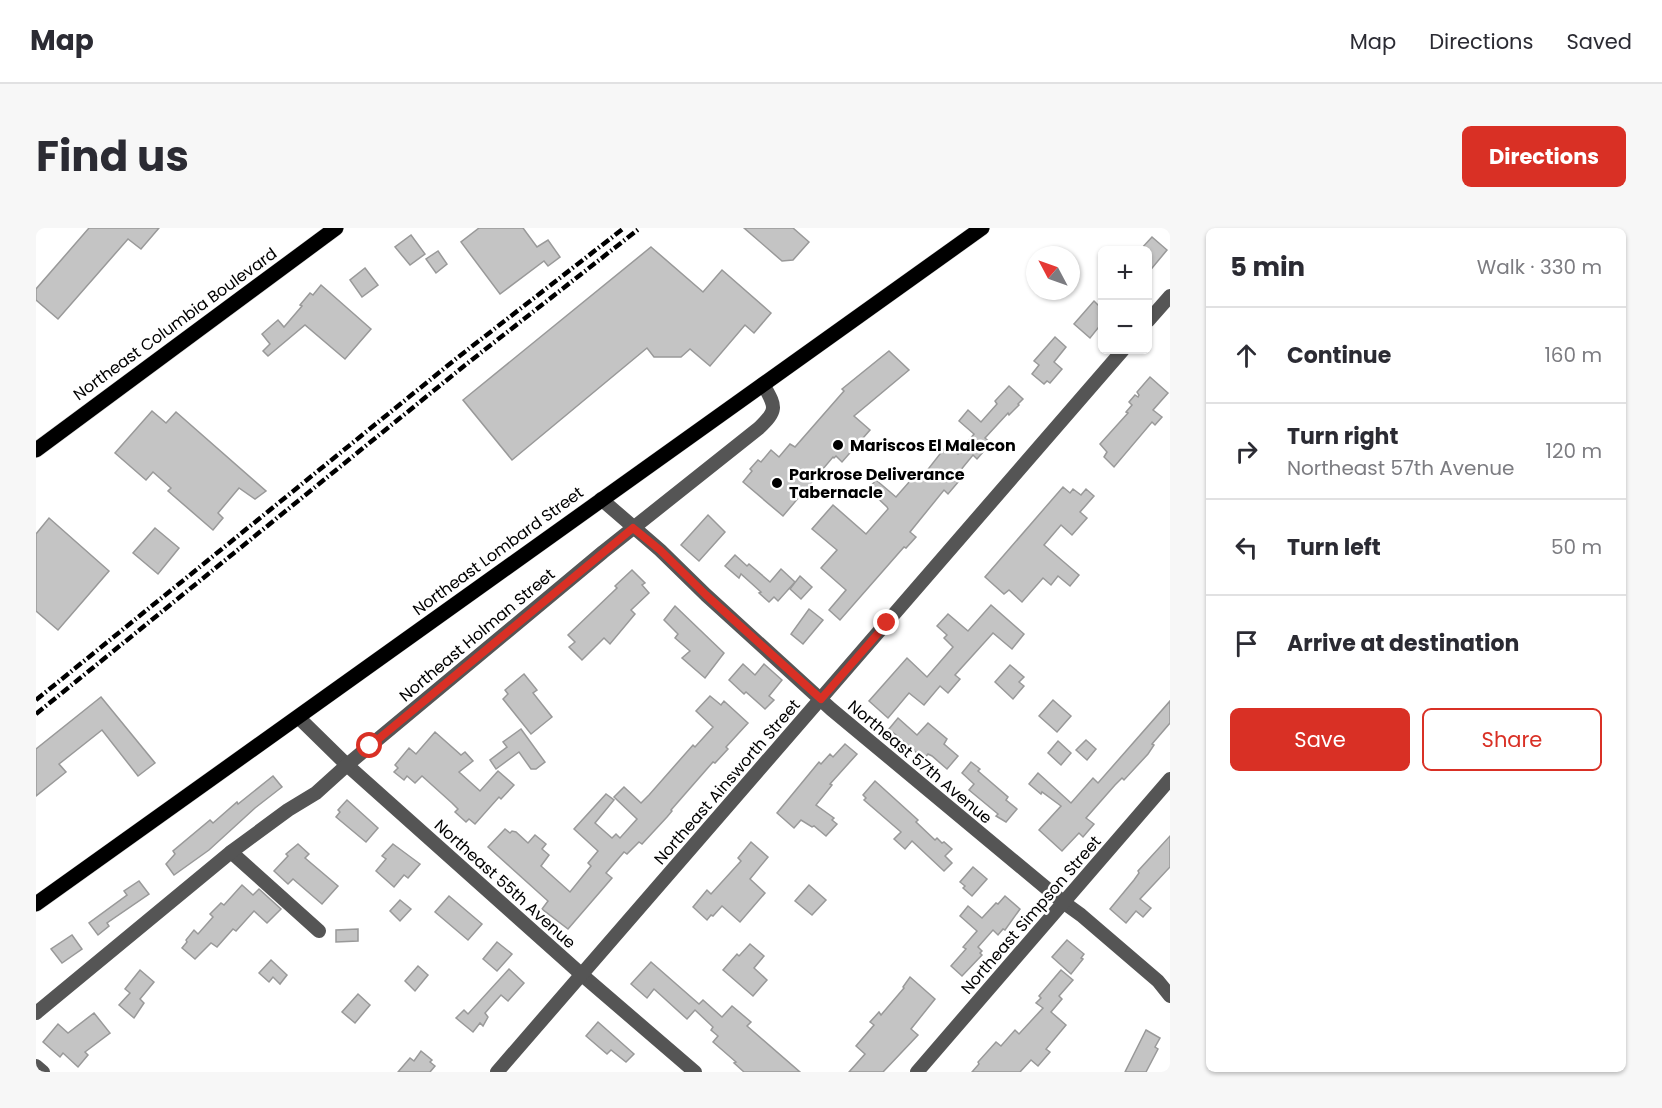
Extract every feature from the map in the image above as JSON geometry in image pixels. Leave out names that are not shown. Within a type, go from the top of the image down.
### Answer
[{"type":"main road","name":"Northeast Columbia Boulevard","points":[[36,450],[336,228]]},
{"type":"main road","name":"Northeast Lombard Street","points":[[36,904],[982,228]]},
{"type":"street","points":[[1152,316],[1170,296]]},
{"type":"street","name":"Northeast Ainsworth Street","points":[[497,1072],[1120,354]]},
{"type":"street","name":"Northeast Holman Street","points":[[36,1013],[231,852],[288,810],[316,793],[633,528],[768,420],[774,411],[774,404],[763,384]]},
{"type":"street","name":"Northeast 57th Avenue","points":[[601,499],[864,737],[1063,903],[1082,915],[1149,974],[1170,996]]},
{"type":"street","name":"Northeast 55th Avenue","points":[[298,717],[347,765],[581,974],[695,1072]]},
{"type":"street","name":"Northeast Simpson Street","points":[[917,1072],[1170,779]]},
{"type":"street","points":[[231,852],[319,931]]},
{"type":"street","points":[[36,1066],[43,1072]]},
{"type":"building","points":[[89,228],[159,228],[141,249],[128,239],[58,319],[36,300],[36,289]]},
{"type":"building","points":[[479,228],[523,228],[537,247],[548,240],[560,257],[548,266],[544,261],[500,294],[461,242]]},
{"type":"building","points":[[744,228],[793,228],[809,242],[793,260],[782,261]]},
{"type":"building","points":[[411,235],[425,254],[410,265],[395,247]]},
{"type":"building","points":[[1152,237],[1167,250],[1152,268],[1152,246],[1144,246]]},
{"type":"building","points":[[651,247],[703,292],[722,270],[771,313],[754,333],[745,325],[710,366],[690,349],[681,357],[654,357],[647,348],[512,460],[463,400]]},
{"type":"building","points":[[438,251],[447,264],[436,273],[426,259]]},
{"type":"building","points":[[365,268],[378,285],[362,297],[350,280]]},
{"type":"building","points":[[321,285],[371,329],[345,359],[305,325],[268,356],[263,351],[270,344],[262,334],[278,320],[284,327],[310,293],[313,295]]},
{"type":"building","points":[[1094,301],[1098,305],[1098,328],[1090,338],[1074,324]]},
{"type":"building","points":[[1055,337],[1066,347],[1054,362],[1062,369],[1050,383],[1047,381],[1044,384],[1032,374],[1039,365],[1034,361]]},
{"type":"building","points":[[889,351],[909,370],[854,416],[870,430],[842,462],[836,456],[833,457],[783,516],[743,482],[752,471],[750,469],[758,460],[761,462],[771,450],[779,457],[790,444],[795,447],[844,391],[842,389]]},
{"type":"building","points":[[1150,377],[1168,393],[1153,410],[1162,417],[1155,425],[1152,422],[1114,467],[1104,457],[1107,452],[1100,444],[1128,413],[1126,412],[1132,405],[1129,402],[1135,395],[1138,397],[1137,392]]},
{"type":"building","points":[[1009,386],[1023,399],[1019,405],[1009,415],[1008,413],[985,438],[991,443],[977,459],[973,455],[955,477],[959,481],[948,494],[944,490],[910,532],[916,537],[906,548],[904,547],[840,620],[829,610],[846,590],[821,568],[837,550],[812,529],[833,505],[866,534],[888,509],[868,489],[876,480],[896,497],[917,473],[922,477],[947,445],[958,454],[974,434],[959,421],[968,410],[981,422],[997,404],[995,401]]},
{"type":"building","points":[[152,411],[166,423],[176,412],[266,491],[255,499],[239,488],[218,513],[223,518],[213,530],[168,491],[171,488],[153,472],[146,480],[115,453]]},
{"type":"building","points":[[1063,487],[1070,493],[1073,489],[1081,495],[1086,489],[1094,496],[1080,512],[1087,518],[1072,535],[1061,525],[1044,545],[1079,575],[1070,586],[1058,576],[1051,585],[1043,578],[1022,602],[1009,590],[1004,594],[985,577]]},
{"type":"building","points":[[708,515],[725,532],[699,561],[681,545]]},
{"type":"building","points":[[49,518],[109,571],[58,630],[36,611],[36,534]]},
{"type":"building","points":[[155,528],[179,548],[158,574],[133,553]]},
{"type":"building","points":[[735,555],[770,582],[781,569],[795,582],[778,601],[774,597],[769,602],[741,574],[739,578],[725,566]]},
{"type":"building","points":[[632,570],[645,583],[642,585],[649,593],[631,610],[635,614],[610,644],[604,638],[582,660],[569,647],[575,642],[568,635],[617,588],[615,586]]},
{"type":"building","points":[[800,576],[812,587],[801,599],[790,589]]},
{"type":"building","points":[[991,605],[1024,634],[1012,649],[993,633],[955,675],[960,679],[948,693],[940,686],[924,705],[909,693],[888,718],[869,701],[907,658],[927,677],[953,647],[944,638],[947,635],[937,626],[948,614],[968,631]]},
{"type":"building","points":[[675,606],[724,653],[705,678],[682,658],[690,651],[675,638],[678,634],[664,620]]},
{"type":"building","points":[[809,609],[823,620],[803,644],[791,634]]},
{"type":"building","points":[[743,664],[755,675],[764,664],[782,680],[769,696],[774,700],[765,709],[729,680]]},
{"type":"building","points":[[1010,665],[1024,677],[1019,682],[1024,686],[1013,699],[995,682]]},
{"type":"building","points":[[524,674],[537,690],[533,693],[552,717],[531,734],[503,699],[508,694],[505,690]]},
{"type":"building","points":[[710,696],[721,705],[724,701],[748,723],[726,747],[728,749],[715,763],[713,762],[642,844],[639,842],[627,854],[624,852],[606,873],[612,878],[568,929],[542,909],[548,901],[488,847],[505,829],[510,833],[516,832],[528,843],[535,835],[546,844],[542,849],[549,855],[541,866],[570,892],[591,866],[588,863],[598,851],[574,829],[606,794],[614,800],[595,823],[612,838],[616,834],[620,838],[637,819],[614,797],[624,787],[641,803],[693,745],[695,747],[713,727],[696,711]]},
{"type":"building","points":[[101,697],[155,763],[138,776],[102,730],[59,764],[66,772],[36,796],[36,749]]},
{"type":"building","points":[[1053,700],[1071,716],[1057,732],[1039,716]]},
{"type":"building","points":[[1170,701],[1170,723],[1152,744],[1154,745],[1148,754],[1124,780],[1122,778],[1115,785],[1086,818],[1094,824],[1083,837],[1079,833],[1062,851],[1039,830],[1061,806],[1029,784],[1038,773],[1071,803],[1093,778],[1098,783]]},
{"type":"building","points":[[898,718],[917,735],[928,723],[947,739],[944,744],[958,756],[947,769],[928,754],[924,759],[889,729]]},
{"type":"building","points":[[521,729],[545,762],[536,769],[531,769],[519,752],[496,769],[490,760],[507,747],[503,742]]},
{"type":"building","points":[[435,732],[461,755],[465,752],[473,761],[459,772],[480,791],[498,771],[514,785],[501,799],[499,797],[475,824],[469,819],[466,822],[455,812],[458,809],[422,776],[415,783],[407,776],[404,780],[394,772],[398,768],[395,765],[409,748],[416,754]]},
{"type":"building","points":[[1086,740],[1096,749],[1087,760],[1076,750]]},
{"type":"building","points":[[1058,741],[1071,753],[1061,765],[1048,753]]},
{"type":"building","points":[[845,744],[857,754],[830,784],[832,785],[816,805],[834,818],[832,820],[837,824],[826,836],[814,826],[801,820],[794,828],[777,813],[819,762],[821,764],[830,754],[833,757]]},
{"type":"building","points":[[971,762],[1008,797],[1006,800],[1017,809],[1006,822],[996,816],[998,814],[969,790],[974,784],[962,773]]},
{"type":"building","points":[[273,776],[282,787],[209,850],[174,875],[166,864],[175,854],[173,851],[210,820],[213,823]]},
{"type":"building","points":[[875,781],[918,820],[916,822],[935,840],[937,838],[952,849],[945,856],[952,863],[944,871],[912,841],[905,849],[894,839],[901,832],[864,800],[866,798],[863,795]]},
{"type":"building","points":[[347,800],[378,828],[366,842],[336,817],[340,812],[338,810]]},
{"type":"building","points":[[1170,836],[1170,867],[1140,899],[1151,908],[1143,917],[1136,911],[1126,923],[1110,909],[1134,880],[1138,871]]},
{"type":"building","points":[[751,842],[768,857],[750,879],[765,893],[740,922],[722,906],[707,920],[693,907],[707,890],[711,894],[741,861],[738,858]]},
{"type":"building","points":[[298,844],[309,854],[305,858],[338,886],[322,904],[293,879],[288,884],[274,871],[288,856],[286,854]]},
{"type":"building","points":[[393,844],[420,864],[408,878],[404,875],[394,887],[376,871],[386,859],[382,856]]},
{"type":"building","points":[[973,867],[987,879],[972,896],[960,882]]},
{"type":"building","points":[[139,881],[149,894],[107,923],[109,926],[98,935],[89,923],[127,895],[124,891]]},
{"type":"building","points":[[242,885],[253,895],[259,889],[281,909],[267,923],[254,911],[217,947],[211,943],[195,959],[182,948],[186,940],[194,930],[198,934],[213,917],[210,914],[221,903],[224,905]]},
{"type":"building","points":[[809,885],[826,900],[812,915],[795,901]]},
{"type":"building","points":[[449,896],[482,924],[468,940],[435,912]]},
{"type":"building","points":[[1005,896],[1020,909],[1005,930],[1003,929],[998,935],[993,930],[978,947],[982,955],[962,976],[951,966],[966,949],[963,947],[977,931],[960,916],[968,906],[982,918]]},
{"type":"building","points":[[400,900],[411,909],[400,921],[390,911]]},
{"type":"building","points":[[358,929],[358,941],[336,942],[336,930]]},
{"type":"building","points":[[72,935],[82,949],[62,963],[51,949]]},
{"type":"building","points":[[1067,940],[1084,954],[1081,958],[1083,959],[1071,974],[1052,957]]},
{"type":"building","points":[[497,942],[512,954],[497,971],[483,959]]},
{"type":"building","points":[[750,944],[764,956],[754,968],[767,980],[753,996],[723,970],[737,954],[739,956]]},
{"type":"building","points":[[271,960],[287,975],[280,984],[273,977],[269,982],[259,973]]},
{"type":"building","points":[[651,962],[699,1004],[703,1000],[722,1017],[732,1006],[751,1022],[747,1026],[800,1072],[744,1072],[713,1042],[718,1036],[711,1030],[713,1027],[695,1010],[687,1019],[654,989],[647,998],[631,984]]},
{"type":"building","points":[[418,966],[428,975],[415,991],[405,981]]},
{"type":"building","points":[[509,969],[524,983],[508,1001],[501,995],[485,1013],[488,1017],[483,1026],[480,1023],[473,1032],[456,1018],[464,1010],[468,1014]]},
{"type":"building","points":[[140,970],[154,982],[140,999],[144,1003],[134,1018],[119,1005],[130,993],[125,989]]},
{"type":"building","points":[[1061,970],[1073,980],[1059,996],[1062,999],[1051,1012],[1066,1025],[1046,1049],[1050,1052],[1038,1066],[1031,1060],[1020,1072],[972,1072],[996,1042],[1001,1046],[1015,1030],[1019,1034],[1043,1008],[1036,1003],[1041,998],[1039,996]]},
{"type":"building","points":[[910,977],[935,999],[911,1029],[918,1035],[883,1072],[849,1072],[865,1054],[856,1046],[874,1025],[870,1022],[879,1012],[881,1015],[904,988]]},
{"type":"building","points":[[358,994],[370,1005],[355,1023],[342,1012]]},
{"type":"building","points":[[94,1013],[110,1033],[85,1052],[88,1055],[78,1067],[63,1053],[60,1057],[43,1042],[58,1024],[68,1033]]},
{"type":"building","points":[[598,1022],[634,1054],[626,1062],[611,1050],[607,1054],[586,1036]]},
{"type":"building","points":[[1146,1030],[1160,1038],[1155,1047],[1158,1049],[1146,1072],[1125,1072]]},
{"type":"building","points":[[421,1051],[432,1060],[430,1062],[435,1066],[430,1072],[398,1072],[410,1058],[414,1061]]},
{"type":"railway","points":[[36,700],[457,358],[624,228]]},
{"type":"railway","points":[[36,714],[464,366],[640,228]]},
{"type":"place","name":"Mariscos El Malecon","points":[[838,445]]},
{"type":"place","name":"Parkrose Deliverance Tabernacle","points":[[777,483]]},
{"type":"route","points":[[370,746],[633,528],[660,550],[821,699],[887,623]]}]
